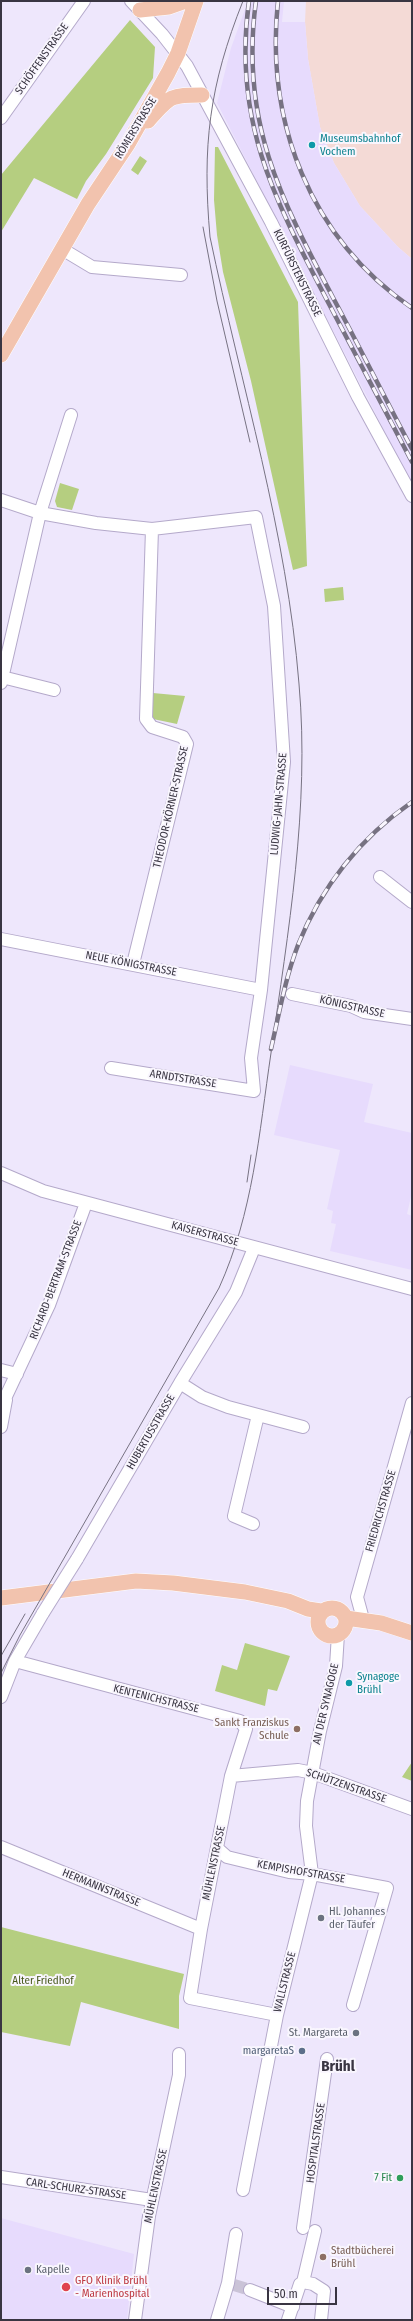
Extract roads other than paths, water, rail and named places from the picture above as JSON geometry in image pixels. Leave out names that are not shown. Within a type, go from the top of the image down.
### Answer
[{"type":"main road","points":[[135,5],[169,7],[186,1]]},
{"type":"main road","name":"RÖMERSTRASSE","points":[[1,355],[62,249],[128,144],[178,53],[196,1]]},
{"type":"main road","points":[[128,144],[167,99],[177,95],[202,95]]},
{"type":"main road","points":[[1,1598],[95,1584],[136,1581],[158,1582],[245,1592],[288,1601],[308,1609],[322,1611],[328,1608],[335,1608],[342,1611],[346,1618],[343,1630],[338,1634],[328,1636],[320,1630],[317,1622],[322,1611]]},
{"type":"main road","points":[[346,1618],[363,1619],[412,1633]]},
{"type":"street","name":"SCHÖFFENSTRASSE","points":[[1,118],[84,1]]},
{"type":"street","name":"KURFÜRSTENSTRASSE","points":[[135,5],[178,53],[202,95],[271,222],[358,396],[412,496]]},
{"type":"street","points":[[62,249],[92,267],[181,275]]},
{"type":"street","points":[[54,690],[2,680],[3,663],[40,513],[72,415]]},
{"type":"street","points":[[1,500],[40,513],[96,523],[152,529]]},
{"type":"street","name":"LUDWIG-JAHN-STRASSE","points":[[152,529],[256,517],[274,606],[284,762],[261,990],[251,1058],[254,1091]]},
{"type":"street","name":"THEODOR-KÖRNER-STRASSE","points":[[133,964],[187,744],[183,737],[152,727],[146,720],[152,529]]},
{"type":"street","points":[[380,876],[412,902]]},
{"type":"street","name":"NEUE KÖNIGSTRASSE","points":[[1,939],[261,990]]},
{"type":"street","name":"KÖNIGSTRASSE","points":[[292,994],[351,1006],[364,1012],[412,1019]]},
{"type":"street","name":"ARNDTSTRASSE","points":[[111,1068],[254,1091]]},
{"type":"street","name":"KAISERSTRASSE","points":[[1,1173],[43,1191],[412,1290]]},
{"type":"street","name":"RICHARD-BERTRAM-STRASSE","points":[[1,1427],[3,1404],[49,1305],[86,1203]]},
{"type":"street","name":"HUBERTUSSTRASSE","points":[[1,1697],[15,1661],[77,1559],[180,1383],[236,1292],[254,1248]]},
{"type":"street","points":[[1,1370],[17,1374]]},
{"type":"street","points":[[180,1383],[202,1397],[258,1415],[303,1427]]},
{"type":"street","name":"FRIEDRICHSTRASSE","points":[[363,1619],[357,1597],[412,1403]]},
{"type":"street","points":[[253,1524],[234,1516],[258,1415]]},
{"type":"street","name":"AN DER SYNAGOGE","points":[[313,1773],[320,1731],[336,1666],[338,1634]]},
{"type":"street","name":"KENTENICHSTRASSE","points":[[15,1661],[240,1721],[246,1729],[231,1776]]},
{"type":"street","name":"SCHÜTZENSTRASSE","points":[[231,1776],[298,1770],[313,1773],[412,1809]]},
{"type":"street","name":"WALLSTRASSE","points":[[243,2190],[277,2015],[312,1874],[306,1826],[307,1801],[313,1773]]},
{"type":"street","name":"MÜHLENSTRASSE","points":[[231,1776],[218,1849],[201,1929],[190,1998],[277,2015]]},
{"type":"street","name":"HERMANNSTRASSE","points":[[1,1847],[201,1929]]},
{"type":"street","name":"KEMPISHOFSTRASSE","points":[[218,1849],[227,1857],[289,1872],[312,1874],[387,1888],[353,2005]]},
{"type":"street","name":"MÜHLENSTRASSE","points":[[135,2320],[147,2227],[180,2075],[179,2054]]},
{"type":"street","name":"HOSPITALSTRASSE","points":[[303,2228],[327,2059]]},
{"type":"street","name":"CARL-SCHURZ-STRASSE","points":[[1,2177],[152,2200]]},
{"type":"street","points":[[288,2320],[300,2284],[303,2282],[315,2231]]},
{"type":"street","points":[[217,2320],[231,2284],[236,2234]]},
{"type":"street","points":[[303,2282],[313,2284],[324,2291],[321,2320]]},
{"type":"street","points":[[250,2290],[293,2307]]},
{"type":"tunnel","points":[[234,2285],[250,2290]]},
{"type":"tram line","points":[[1,1673],[20,1635],[219,1288],[231,1260],[240,1231],[253,1173],[263,1113],[296,869],[302,777],[302,730],[293,628],[274,515],[210,237],[207,174],[211,117],[222,61],[243,1]]},
{"type":"tram line","points":[[203,227],[217,301],[250,442]]},
{"type":"tram line","points":[[247,1182],[251,1155]]},
{"type":"tram line","points":[[1,1656],[25,1614]]},
{"type":"railway","points":[[249,1],[245,45],[247,85],[253,123],[263,160],[292,231],[412,462]]},
{"type":"railway","points":[[256,1],[252,45],[254,86],[260,124],[270,161],[283,197],[300,233],[412,449]]},
{"type":"railway","points":[[278,1],[276,46],[279,90],[288,133],[302,174],[321,212],[346,248],[376,280],[412,308]]},
{"type":"railway","points":[[271,1049],[293,958],[307,924],[318,903],[344,865],[360,847],[393,816],[412,802]]},
{"type":"place","name":"Museumsbahnhof Vochem","points":[[312,145]]},
{"type":"place","name":"Synagoge Brühl","points":[[349,1683]]},
{"type":"place","name":"Sankt Franziskus Schule","points":[[297,1729]]},
{"type":"place","name":"Hl. Johannes der Täufer","points":[[321,1918]]},
{"type":"place","name":"St. Margareta","points":[[356,2033]]},
{"type":"place","name":"margaretaS","points":[[302,2051]]},
{"type":"place","name":"7 Fit","points":[[400,2178]]},
{"type":"place","name":"Stadtbücherei Brühl","points":[[323,2257]]},
{"type":"place","name":"Kapelle","points":[[28,2270]]},
{"type":"place","name":"GFO Klinik Brühl - Marienhospital","points":[[66,2287]]},
{"type":"district","name":"Brühl","points":[[338,2067]]},
{"type":"park label","name":"Alter Friedhof","points":[[43,1981]]}]
